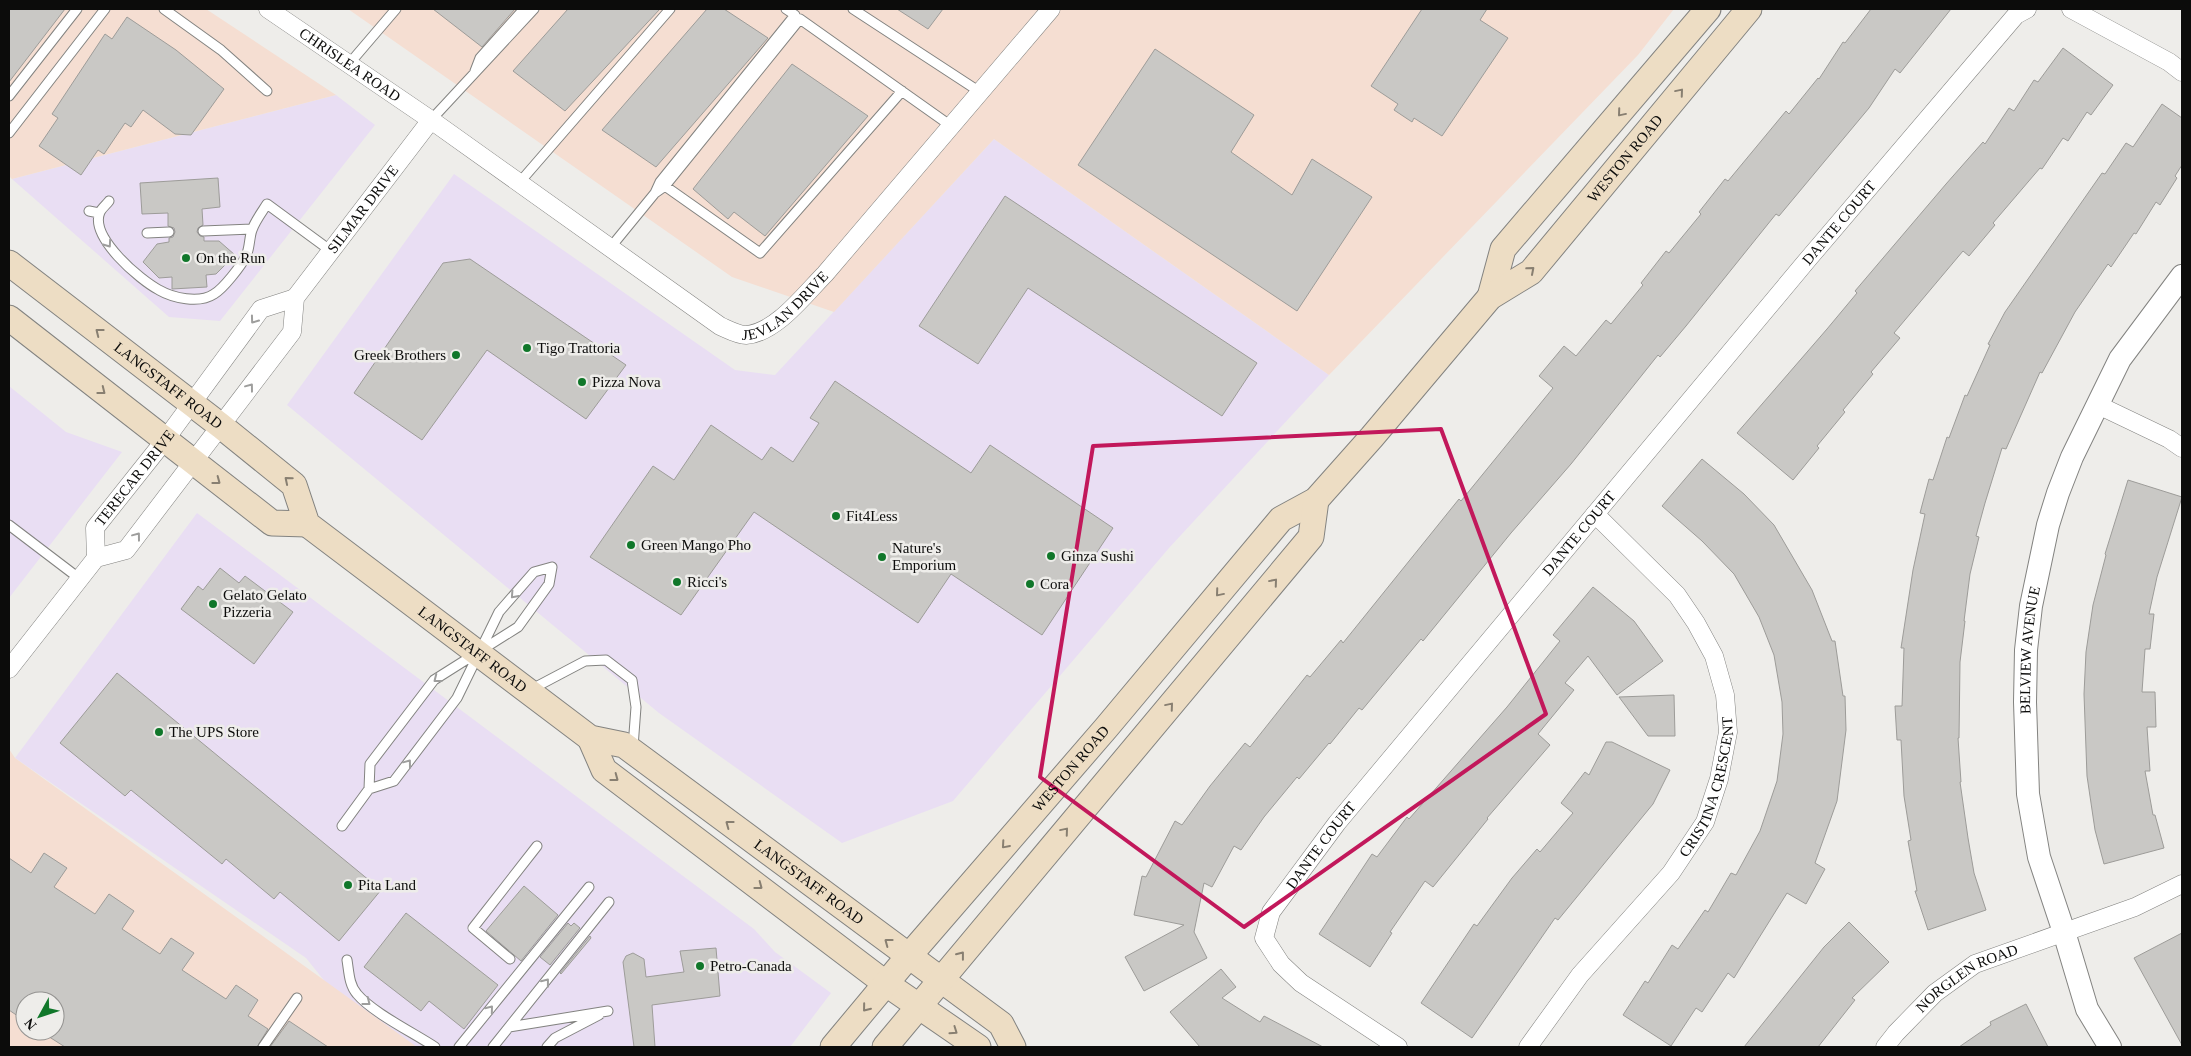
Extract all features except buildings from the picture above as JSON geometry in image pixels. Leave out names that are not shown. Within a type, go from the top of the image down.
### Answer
[{"type":"main road","name":"WESTON ROAD","points":[[1490,296],[1503,250],[1708,9]]},
{"type":"main road","name":"WESTON ROAD","points":[[832,1047],[1099,736],[1281,519],[1316,500],[1372,437],[1490,296],[1531,272],[1749,9]]},
{"type":"main road","name":"LANGSTAFF ROAD","points":[[9,263],[221,426],[294,485],[307,524],[590,738],[624,745],[1000,1024],[1013,1047]]},
{"type":"main road","points":[[9,318],[272,523],[307,524]]},
{"type":"main road","points":[[885,1047],[1312,537],[1316,500]]},
{"type":"main road","name":"LANGSTAFF ROAD","points":[[590,738],[604,770],[885,983],[978,1047]]},
{"type":"street","name":"CHRISLEA ROAD","points":[[268,9],[431,120]]},
{"type":"street","name":"JEVLAN DRIVE","points":[[431,120],[720,326],[744,335],[764,331],[786,313],[825,274],[1051,9]]},
{"type":"street","name":"DANTE COURT","points":[[1398,1047],[1301,983],[1281,964],[1264,938],[1271,912],[1337,823],[1802,266],[2016,15],[2028,9]]},
{"type":"street","points":[[2071,9],[2169,62],[2182,72]]},
{"type":"street","name":"SILMAR DRIVE","points":[[193,462],[292,332],[296,298],[431,120]]},
{"type":"street","name":"BELVIEW AVENUE","points":[[2110,1047],[2087,1009],[2039,857],[2028,794],[2025,702],[2026,650],[2031,606],[2048,525],[2069,466],[2120,359],[2182,276]]},
{"type":"street","points":[[192,404],[261,310],[296,298]]},
{"type":"street","name":"TERECAR DRIVE","points":[[96,558],[95,528],[192,404]]},
{"type":"street","points":[[2098,405],[2169,439],[2182,448]]},
{"type":"street","points":[[9,669],[96,558],[126,550],[193,462]]},
{"type":"street","name":"CRISTINA CRESCENT","points":[[1528,1047],[1580,975],[1672,873],[1705,822],[1719,779],[1728,732],[1725,695],[1714,656],[1696,624],[1677,596],[1595,514]]},
{"type":"street","name":"NORGLEN ROAD","points":[[1885,1047],[1935,993],[1975,964],[2135,907],[2182,884]]},
{"type":"lane","points":[[9,96],[77,9]]},
{"type":"lane","points":[[9,133],[105,9]]},
{"type":"lane","points":[[164,9],[221,50],[266,91]]},
{"type":"lane","points":[[350,64],[396,9]]},
{"type":"lane","points":[[474,72],[480,58],[524,9]]},
{"type":"lane","points":[[431,120],[474,72],[486,64],[534,9]]},
{"type":"lane","points":[[519,183],[670,9]]},
{"type":"lane","points":[[610,248],[655,193],[660,182],[795,15],[786,9]]},
{"type":"lane","points":[[852,9],[980,92]]},
{"type":"lane","points":[[655,193],[665,186],[800,19],[951,126]]},
{"type":"lane","points":[[665,186],[760,253],[902,92]]},
{"type":"lane","points":[[110,200],[100,213],[99,225],[104,239],[116,255],[158,290],[178,298],[199,298],[214,295],[230,278],[246,256],[252,229],[267,204],[331,250]]},
{"type":"lane","points":[[89,212],[100,213]]},
{"type":"lane","points":[[204,231],[252,229]]},
{"type":"lane","points":[[147,233],[169,232]]},
{"type":"lane","points":[[9,525],[80,579]]},
{"type":"lane","points":[[342,826],[369,789],[370,764],[434,680],[478,653],[518,627],[548,584],[552,567],[534,572],[499,612],[478,653],[457,698],[394,781],[369,789]]},
{"type":"lane","points":[[528,691],[585,661],[606,660],[632,680],[636,707],[633,752]]},
{"type":"lane","points":[[510,959],[472,928],[537,846]]},
{"type":"lane","points":[[459,1047],[590,886]]},
{"type":"lane","points":[[494,1047],[609,902]]},
{"type":"lane","points":[[347,960],[350,982],[357,994],[397,1024],[435,1047]]},
{"type":"lane","points":[[263,1047],[297,998]]},
{"type":"lane","points":[[510,1027],[608,1011],[555,1038],[547,1047]]},
{"type":"highlighted area","points":[[1441,429],[1546,714],[1244,927],[1040,777],[1093,446]]},
{"type":"shaded area","points":[[9,9],[206,9],[336,95],[12,179],[9,176]]},
{"type":"shaded area","points":[[348,9],[1674,9],[1638,55],[1329,375],[994,139],[834,312],[732,277]]},
{"type":"shaded area","points":[[336,95],[375,125],[220,321],[169,317],[12,179]]},
{"type":"shaded area","points":[[994,139],[1329,375],[1169,548],[953,801],[842,843],[659,713],[287,405],[454,174],[735,370],[775,375]]},
{"type":"shaded area","points":[[9,386],[66,432],[122,452],[9,598]]},
{"type":"shaded area","points":[[197,513],[754,929],[775,952],[831,993],[790,1047],[416,1047],[331,989],[306,958],[15,758]]},
{"type":"shaded area","points":[[9,749],[15,758],[417,1047],[9,1047]]},
{"type":"place","name":"On the Run","points":[[186,258]]},
{"type":"place","name":"Tigo Trattoria","points":[[527,348]]},
{"type":"place","name":"Greek Brothers","points":[[456,355]]},
{"type":"place","name":"Pizza Nova","points":[[582,382]]},
{"type":"place","name":"Fit4Less","points":[[836,516]]},
{"type":"place","name":"Green Mango Pho","points":[[631,545]]},
{"type":"place","name":"Ginza Sushi","points":[[1051,556]]},
{"type":"place","name":"Nature's Emporium","points":[[882,557]]},
{"type":"place","name":"Ricci's","points":[[677,582]]},
{"type":"place","name":"Cora","points":[[1030,584]]},
{"type":"place","name":"Gelato Gelato Pizzeria","points":[[213,604]]},
{"type":"place","name":"The UPS Store","points":[[159,732]]},
{"type":"place","name":"Pita Land","points":[[348,885]]},
{"type":"place","name":"Petro-Canada","points":[[700,966]]}]
